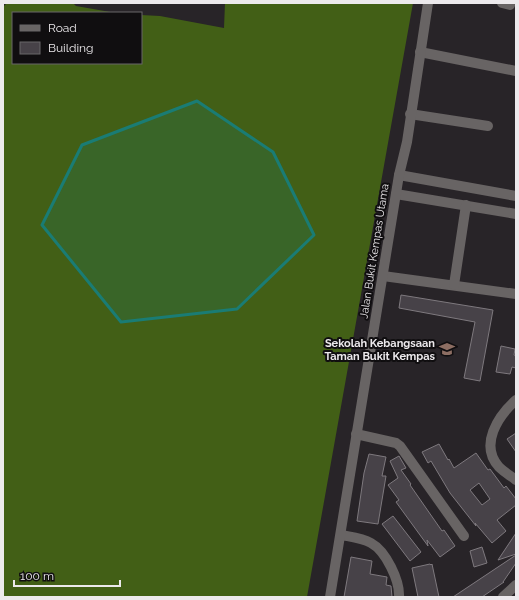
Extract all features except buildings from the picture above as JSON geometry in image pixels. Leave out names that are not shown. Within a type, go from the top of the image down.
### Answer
[{"type":"street","name":"Jalan Bukit Kempas Utama","points":[[330,597],[399,175],[407,142],[410,114],[428,3]]},
{"type":"street","points":[[420,52],[516,71]]},
{"type":"street","points":[[410,114],[488,126]]},
{"type":"street","points":[[399,175],[516,196]]},
{"type":"street","points":[[396,194],[516,214]]},
{"type":"street","points":[[454,285],[466,206]]},
{"type":"street","points":[[383,276],[516,294]]},
{"type":"street","points":[[516,400],[500,417],[492,433],[490,447],[498,466],[516,480]]},
{"type":"street","points":[[356,434],[396,443],[400,446],[464,536]]},
{"type":"street","points":[[341,535],[362,539],[373,544],[394,570],[399,597]]},
{"type":"street","points":[[503,597],[516,585]]},
{"type":"highlighted area","points":[[197,101],[273,152],[314,235],[237,309],[121,322],[42,225],[82,145]]},
{"type":"green space","points":[[7,3],[73,3],[76,6],[110,12],[12,12],[12,64],[142,64],[142,15],[160,16],[224,28],[225,3],[413,3],[307,597],[3,597],[3,7]]},
{"type":"place","name":"Sekolah Kebangsaan Taman Bukit Kempas","points":[[447,349]]}]
